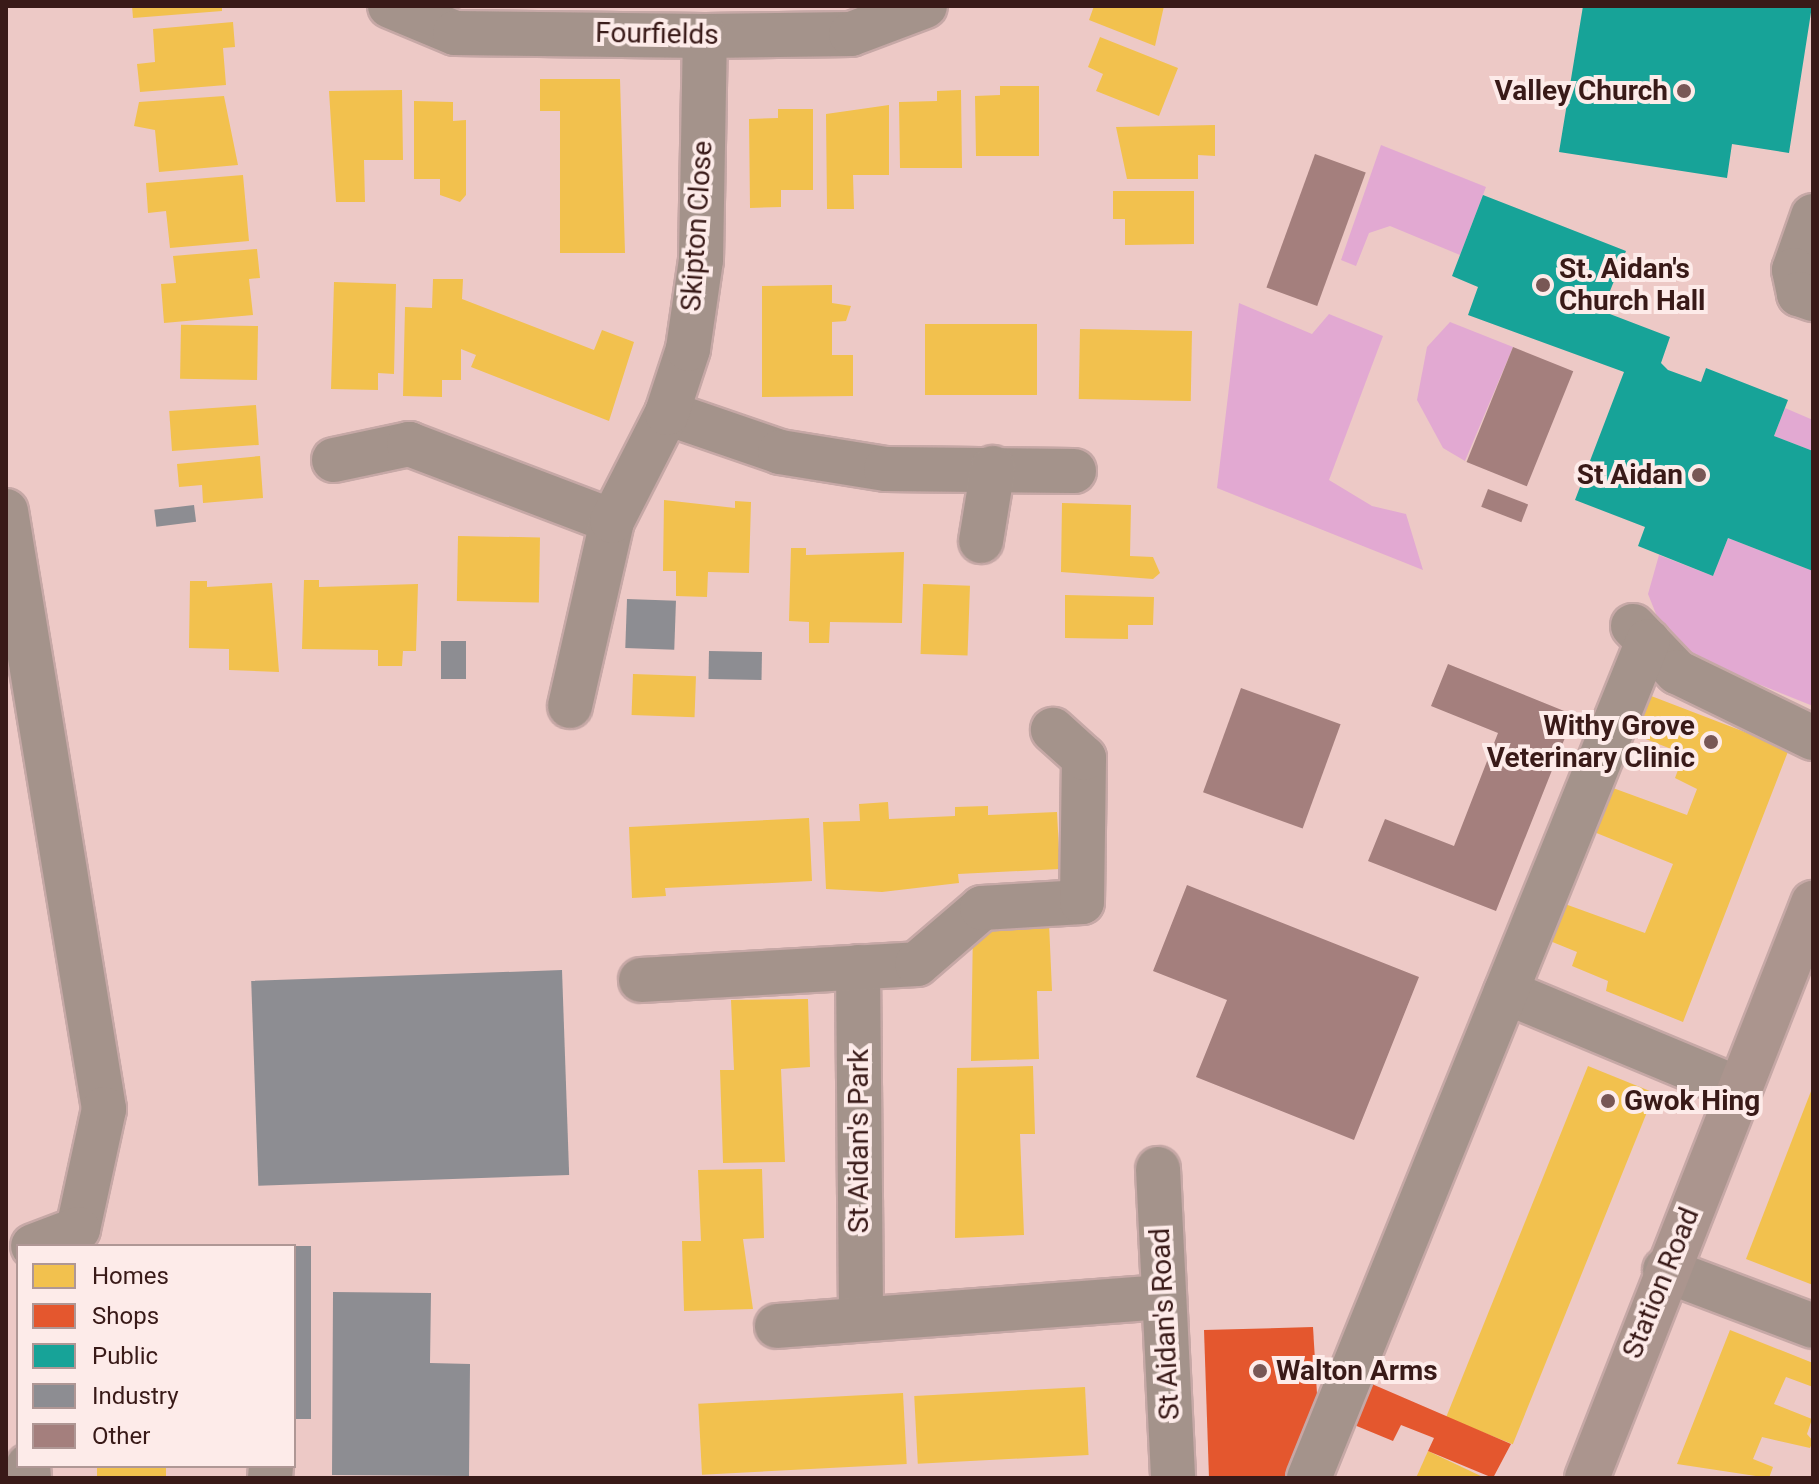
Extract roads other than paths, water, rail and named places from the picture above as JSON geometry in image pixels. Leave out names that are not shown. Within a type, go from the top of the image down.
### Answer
[{"type":"main road","name":"Station Road","points":[[1587,1478],[1665,1270],[1813,903]]},
{"type":"street","name":"Fourfields","points":[[390,6],[455,33],[705,36],[851,34],[925,6]]},
{"type":"street","name":"Skipton Close","points":[[570,706],[612,521],[667,413],[688,349],[701,260],[705,36]]},
{"type":"street","points":[[1813,216],[1794,270],[1799,294],[1813,299]]},
{"type":"street","points":[[667,413],[780,452],[886,469],[1074,471]]},
{"type":"street","points":[[334,460],[409,444],[612,521]]},
{"type":"street","points":[[981,541],[993,468]]},
{"type":"street","points":[[6,511],[104,1109],[78,1229],[38,1244]]},
{"type":"street","points":[[1309,1478],[1506,992],[1640,634],[1677,672],[1722,700],[1813,738]]},
{"type":"street","points":[[641,980],[917,964],[982,908],[1082,902],[1084,758],[1053,730]]},
{"type":"street","name":"St Aidan's Park","points":[[858,967],[861,1315]]},
{"type":"street","points":[[1506,992],[1739,1089]]},
{"type":"street","name":"St Aidan's Road","points":[[1158,1169],[1173,1478]]},
{"type":"street","points":[[1665,1270],[1813,1326]]},
{"type":"street","points":[[777,1326],[861,1315],[1164,1297]]},
{"type":"place","name":"Valley Church","points":[[1684,91]]},
{"type":"place","name":"St. Aidan's Church Hall","points":[[1543,285]]},
{"type":"place","name":"St Aidan","points":[[1699,475]]},
{"type":"place","name":"Withy Grove Veterinary Clinic","points":[[1711,742]]},
{"type":"place","name":"Gwok Hing","points":[[1608,1101]]},
{"type":"place","name":"Walton Arms","points":[[1260,1371]]}]
